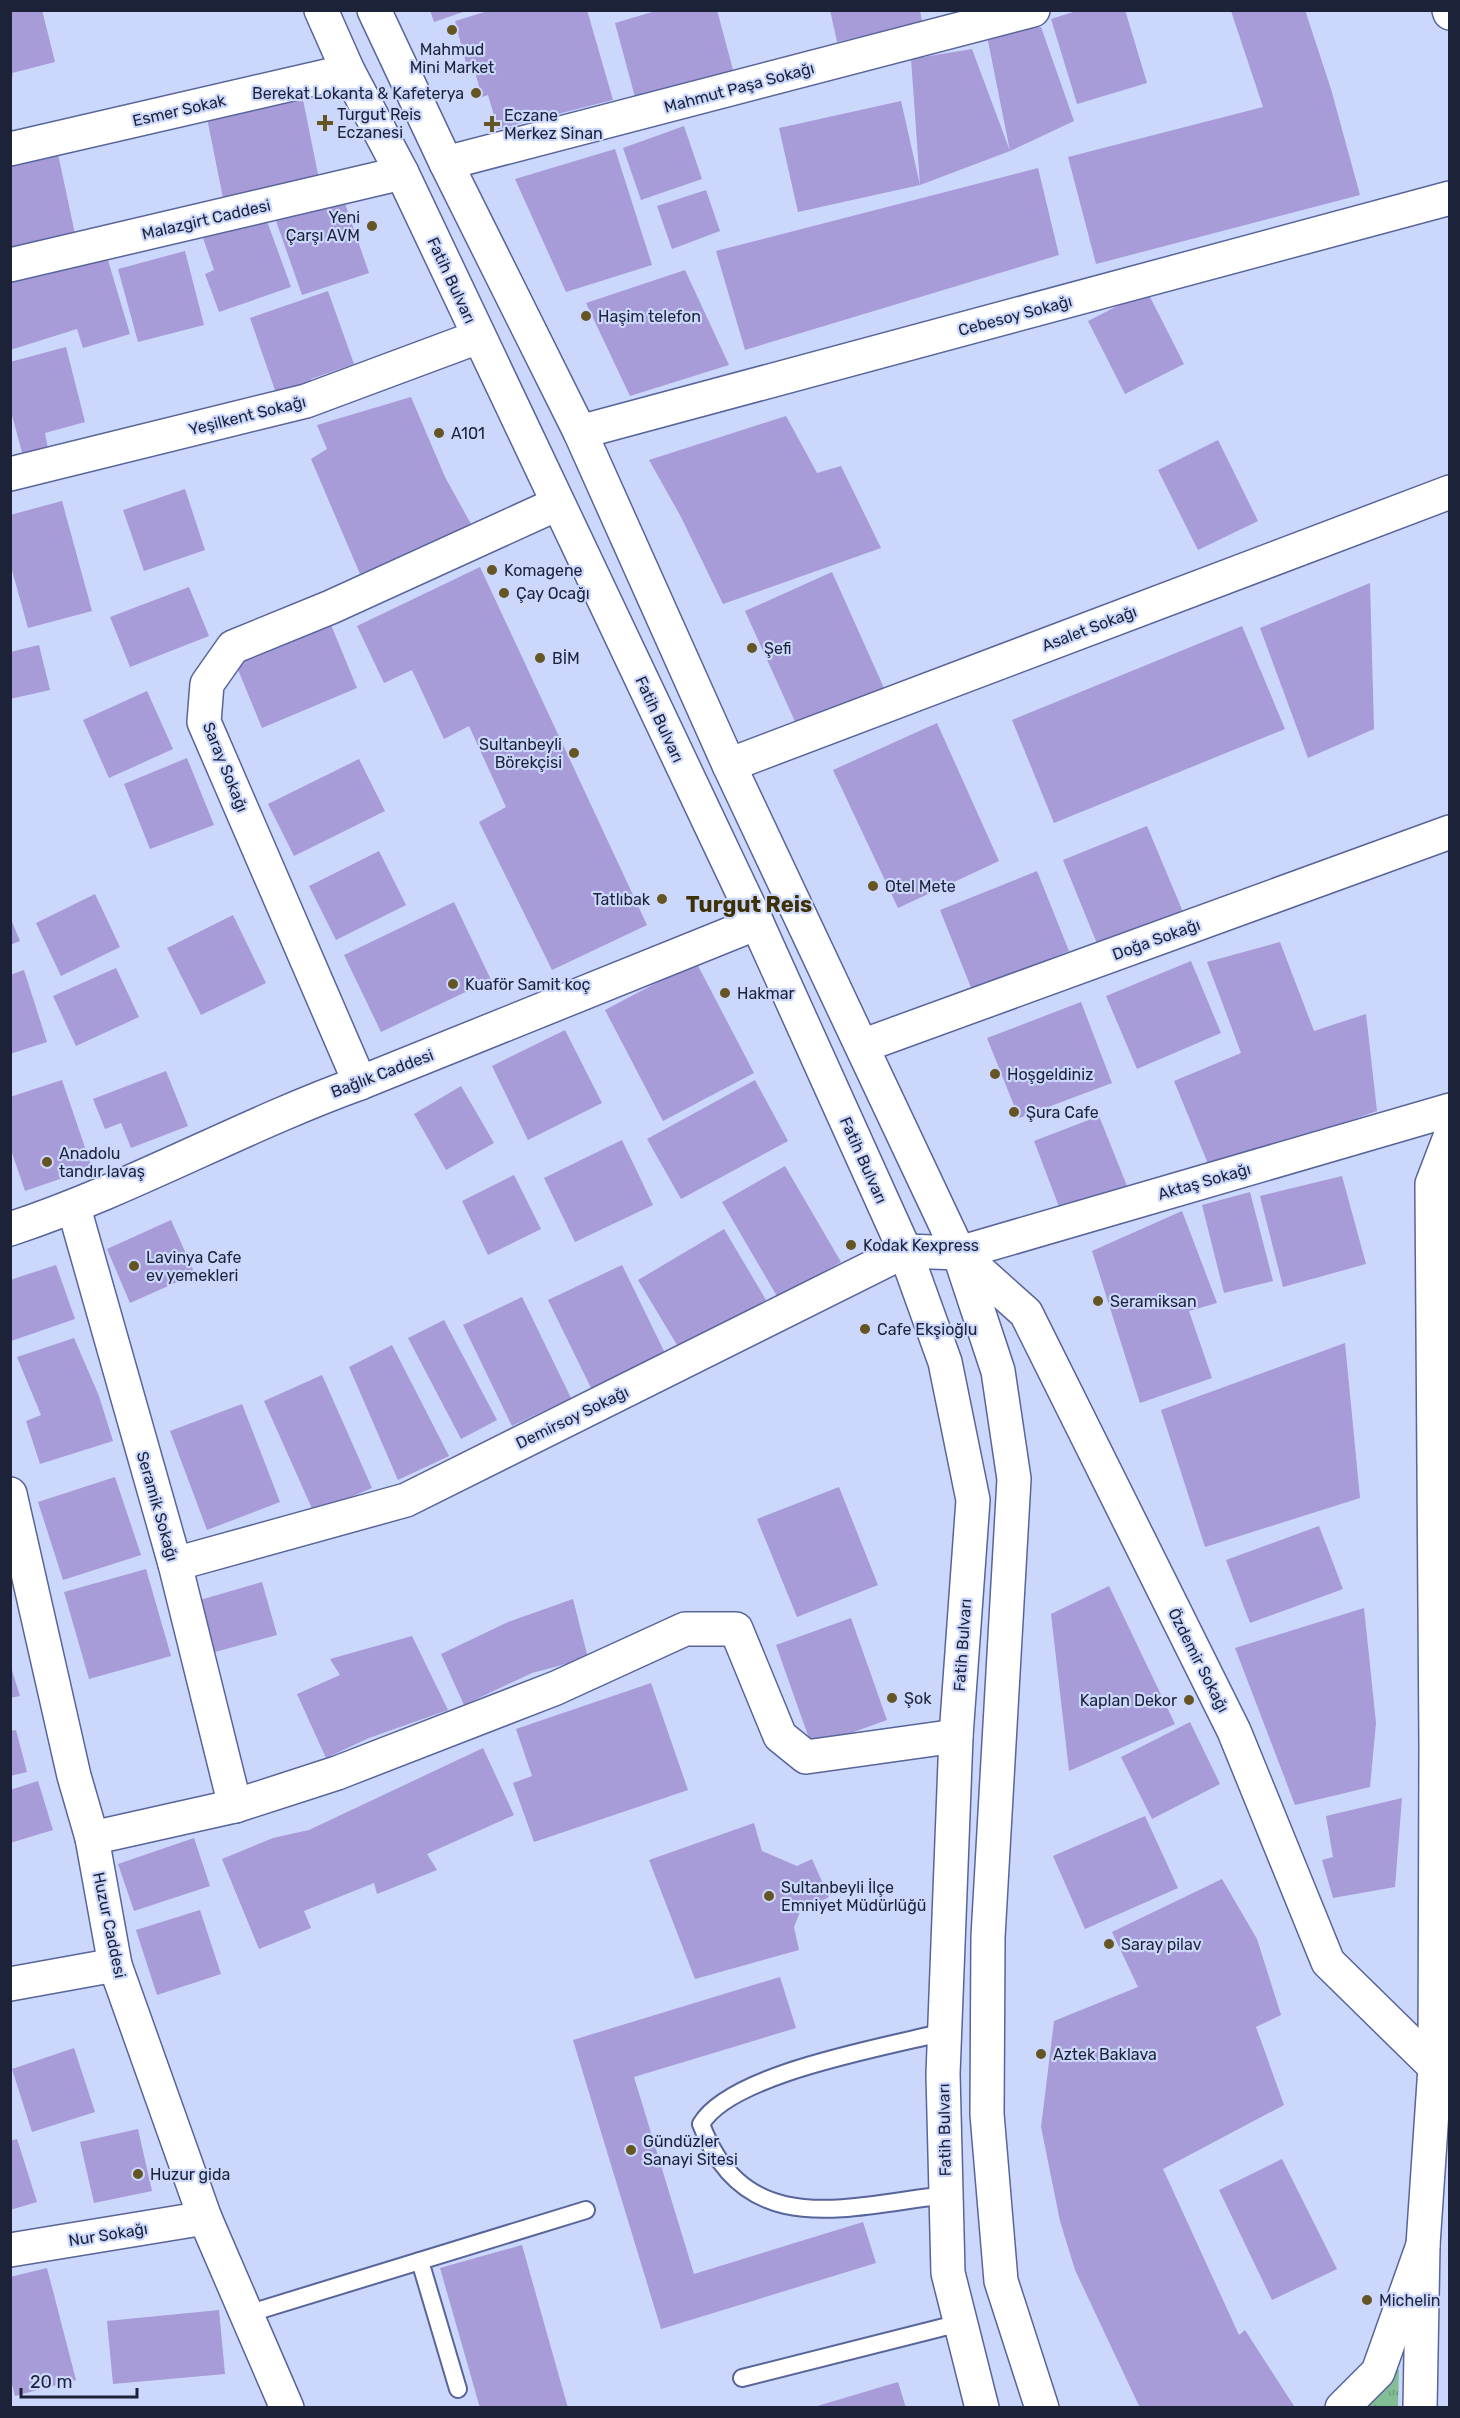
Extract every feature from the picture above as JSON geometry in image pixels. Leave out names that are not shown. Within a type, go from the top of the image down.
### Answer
[{"type":"street","name":"Fatih Bulvarı","points":[[321,10],[348,71],[402,173],[757,923],[905,1251],[945,1362],[973,1500],[956,1736],[944,2032],[948,2273],[982,2408]]},
{"type":"street","points":[[374,10],[446,163],[580,432],[729,765],[959,1253],[998,1371],[1014,1479],[988,1937],[987,2114],[1001,2281],[1042,2408]]},
{"type":"street","name":"Mahmut Paşa Sokağı","points":[[446,163],[985,16],[1033,10]]},
{"type":"street","name":"Esmer Sokak","points":[[10,149],[348,71]]},
{"type":"street","name":"Malazgirt Caddesi","points":[[10,265],[402,173]]},
{"type":"street","name":"Cebesoy Sokağı","points":[[580,432],[1449,198]]},
{"type":"street","name":"Yeşilkent Sokağı","points":[[10,474],[306,401],[478,337]]},
{"type":"street","name":"Asalet Sokağı","points":[[729,765],[1449,492]]},
{"type":"street","name":"Saray Sokağı","points":[[360,1083],[204,722],[207,684],[232,647],[331,607],[557,504]]},
{"type":"street","name":"Doğa Sokağı","points":[[862,1046],[1449,832]]},
{"type":"street","name":"Bağlık Caddesi","points":[[10,1229],[74,1208],[304,1103],[360,1083],[757,923]]},
{"type":"street","name":"Aktaş Sokağı","points":[[959,1253],[1449,1110]]},
{"type":"street","points":[[1420,2408],[1423,2245],[1442,2081],[1436,1735],[1432,1184],[1449,1137]]},
{"type":"street","name":"Seramik Sokağı","points":[[74,1208],[174,1564],[235,1806]]},
{"type":"street","name":"Demirsoy Sokağı","points":[[174,1564],[406,1500],[905,1251],[959,1253]]},
{"type":"street","name":"Özdemir Sokağı","points":[[959,1253],[1026,1313],[1234,1731],[1328,1962],[1442,2081]]},
{"type":"street","name":"Huzur Caddesi","points":[[10,1494],[74,1776],[92,1838],[115,1965],[205,2218],[287,2408]]},
{"type":"street","points":[[92,1838],[235,1806],[337,1773],[545,1692],[685,1629],[736,1629],[780,1736],[806,1757],[956,1736]]},
{"type":"street","points":[[10,1984],[115,1965]]},
{"type":"street","name":"Nur Sokağı","points":[[10,2250],[205,2218]]},
{"type":"street","points":[[1342,2408],[1378,2372],[1423,2245]]},
{"type":"lane","points":[[944,2032],[833,2059],[759,2083],[724,2101],[706,2114],[701,2124],[713,2151],[738,2184],[760,2197],[785,2207],[813,2211],[946,2194]]},
{"type":"lane","points":[[247,2314],[586,2210]]},
{"type":"lane","points":[[420,2261],[458,2389]]},
{"type":"lane","points":[[742,2378],[960,2323]]},
{"type":"green space","points":[[1399,2369],[1398,2407],[1367,2408]]},
{"type":"building","points":[[10,10],[42,10],[55,62],[12,73],[13,76],[10,77]]},
{"type":"building","points":[[430,10],[466,10],[466,11],[434,22]]},
{"type":"building","points":[[491,10],[587,10],[613,100],[498,129],[488,95],[482,97],[472,61],[466,63],[455,21]]},
{"type":"building","points":[[659,10],[717,10],[736,81],[638,108],[615,23]]},
{"type":"building","points":[[830,10],[920,10],[922,22],[837,42]]},
{"type":"building","points":[[1079,10],[1125,10],[1147,83],[1077,104],[1051,19]]},
{"type":"building","points":[[1305,10],[1331,89],[1360,195],[1096,264],[1068,157],[1263,107],[1231,11]]},
{"type":"building","points":[[1041,27],[1074,121],[1010,151],[987,36]]},
{"type":"building","points":[[972,49],[1010,151],[920,185],[911,59]]},
{"type":"building","points":[[302,95],[319,179],[223,198],[206,113]]},
{"type":"building","points":[[901,101],[920,185],[798,212],[779,128]]},
{"type":"building","points":[[684,126],[702,179],[641,200],[623,148]]},
{"type":"building","points":[[615,149],[652,265],[566,292],[515,179]]},
{"type":"building","points":[[58,154],[75,234],[10,248],[10,164]]},
{"type":"building","points":[[1038,168],[1059,255],[745,350],[716,251]]},
{"type":"building","points":[[706,190],[720,231],[672,249],[657,206]]},
{"type":"building","points":[[342,195],[369,273],[302,295],[275,218]]},
{"type":"building","points":[[263,210],[291,287],[219,312],[205,274],[214,270],[201,232]]},
{"type":"building","points":[[185,251],[204,325],[138,342],[118,269]]},
{"type":"building","points":[[107,257],[130,334],[83,348],[77,329],[10,350],[10,278],[42,276]]},
{"type":"building","points":[[685,270],[729,365],[630,396],[586,303]]},
{"type":"building","points":[[328,291],[354,364],[311,379],[314,386],[278,399],[250,318]]},
{"type":"building","points":[[1147,291],[1184,364],[1125,394],[1088,321]]},
{"type":"building","points":[[66,347],[85,422],[45,433],[48,449],[23,456],[10,408],[10,362]]},
{"type":"building","points":[[411,397],[445,477],[471,524],[360,574],[311,459],[327,449],[317,425]]},
{"type":"building","points":[[786,416],[817,473],[841,466],[881,548],[723,604],[681,517],[649,460]]},
{"type":"building","points":[[1218,440],[1258,521],[1198,550],[1158,470]]},
{"type":"building","points":[[185,489],[205,550],[144,571],[123,510]]},
{"type":"building","points":[[62,501],[92,611],[28,628],[10,563],[10,515]]},
{"type":"building","points":[[480,567],[647,925],[552,970],[479,822],[506,807],[469,726],[444,739],[412,670],[384,683],[357,626]]},
{"type":"building","points":[[832,572],[884,688],[797,726],[745,611]]},
{"type":"building","points":[[1370,583],[1374,729],[1308,758],[1260,628]]},
{"type":"building","points":[[189,587],[209,636],[130,667],[110,617]]},
{"type":"building","points":[[329,620],[357,688],[262,728],[234,660]]},
{"type":"building","points":[[1242,626],[1285,729],[1054,823],[1012,720]]},
{"type":"building","points":[[39,645],[50,690],[10,699],[10,652]]},
{"type":"building","points":[[147,691],[173,749],[109,778],[83,720]]},
{"type":"building","points":[[937,723],[999,861],[898,908],[833,770]]},
{"type":"building","points":[[187,758],[214,825],[150,849],[124,784]]},
{"type":"building","points":[[359,759],[385,811],[294,856],[268,804]]},
{"type":"building","points":[[1147,826],[1183,912],[1098,946],[1063,860]]},
{"type":"building","points":[[379,851],[406,905],[336,940],[309,886]]},
{"type":"building","points":[[1037,871],[1069,951],[972,990],[940,910]]},
{"type":"building","points":[[95,894],[120,947],[61,976],[36,923]]},
{"type":"building","points":[[454,902],[491,980],[381,1032],[344,955]]},
{"type":"building","points":[[233,915],[266,983],[201,1015],[167,948]]},
{"type":"building","points":[[10,917],[20,941],[10,945]]},
{"type":"building","points":[[1280,942],[1314,1031],[1366,1014],[1377,1111],[1211,1171],[1174,1081],[1241,1053],[1207,962]]},
{"type":"building","points":[[1191,961],[1221,1033],[1137,1069],[1106,996]]},
{"type":"building","points":[[696,962],[754,1073],[663,1121],[605,1010]]},
{"type":"building","points":[[116,968],[139,1017],[76,1046],[53,996]]},
{"type":"building","points":[[24,970],[47,1042],[10,1054],[10,975]]},
{"type":"building","points":[[1081,1002],[1112,1083],[1019,1118],[987,1038]]},
{"type":"building","points":[[565,1030],[602,1103],[528,1140],[492,1066]]},
{"type":"building","points":[[166,1071],[188,1126],[131,1148],[121,1123],[105,1129],[93,1099]]},
{"type":"building","points":[[62,1080],[92,1168],[25,1191],[10,1147],[10,1097]]},
{"type":"building","points":[[755,1080],[788,1141],[681,1199],[647,1139]]},
{"type":"building","points":[[461,1086],[494,1143],[446,1170],[414,1114]]},
{"type":"building","points":[[1099,1116],[1127,1186],[1061,1212],[1034,1141]]},
{"type":"building","points":[[622,1140],[653,1205],[575,1242],[544,1178]]},
{"type":"building","points":[[785,1166],[841,1262],[778,1298],[722,1202]]},
{"type":"building","points":[[514,1175],[541,1229],[488,1255],[462,1201]]},
{"type":"building","points":[[1342,1176],[1366,1264],[1283,1287],[1260,1196]]},
{"type":"building","points":[[1250,1192],[1273,1281],[1224,1293],[1202,1205]]},
{"type":"building","points":[[1182,1211],[1217,1303],[1189,1311],[1212,1378],[1140,1403],[1092,1251]]},
{"type":"building","points":[[171,1220],[195,1274],[130,1303],[107,1249]]},
{"type":"building","points":[[724,1229],[766,1300],[680,1350],[638,1280]]},
{"type":"building","points":[[56,1265],[75,1319],[11,1341],[10,1280]]},
{"type":"building","points":[[622,1265],[665,1353],[591,1388],[548,1300]]},
{"type":"building","points":[[522,1297],[571,1398],[512,1426],[463,1325]]},
{"type":"building","points":[[444,1320],[497,1420],[461,1439],[408,1338]]},
{"type":"building","points":[[74,1338],[99,1396],[113,1441],[40,1464],[26,1421],[41,1415],[17,1357]]},
{"type":"building","points":[[1345,1343],[1360,1498],[1205,1547],[1161,1410]]},
{"type":"building","points":[[392,1345],[449,1456],[398,1480],[349,1367]]},
{"type":"building","points":[[322,1375],[372,1488],[314,1513],[264,1401]]},
{"type":"building","points":[[242,1404],[280,1502],[207,1530],[170,1431]]},
{"type":"building","points":[[115,1477],[141,1555],[63,1580],[38,1502]]},
{"type":"building","points":[[839,1487],[878,1585],[797,1617],[757,1519]]},
{"type":"building","points":[[1319,1526],[1343,1589],[1250,1623],[1226,1560]]},
{"type":"building","points":[[146,1569],[171,1656],[89,1679],[64,1592]]},
{"type":"building","points":[[262,1582],[277,1635],[215,1652],[200,1600]]},
{"type":"building","points":[[1109,1586],[1175,1724],[1069,1771],[1051,1614]]},
{"type":"building","points":[[573,1599],[588,1658],[532,1673],[464,1705],[441,1654],[508,1622]]},
{"type":"building","points":[[1364,1608],[1376,1723],[1370,1787],[1295,1805],[1235,1648]]},
{"type":"building","points":[[851,1618],[887,1720],[812,1747],[776,1645]]},
{"type":"building","points":[[412,1636],[448,1710],[369,1738],[326,1758],[297,1694],[340,1675],[330,1659]]},
{"type":"building","points":[[10,1664],[20,1696],[10,1698]]},
{"type":"building","points":[[651,1683],[688,1790],[534,1842],[513,1783],[532,1776],[516,1729]]},
{"type":"building","points":[[1190,1722],[1220,1784],[1152,1819],[1121,1757]]},
{"type":"building","points":[[16,1730],[27,1772],[10,1776],[10,1731]]},
{"type":"building","points":[[483,1748],[514,1815],[427,1854],[437,1870],[377,1894],[374,1883],[304,1911],[311,1928],[259,1949],[222,1859],[273,1838],[309,1830]]},
{"type":"building","points":[[38,1781],[53,1830],[10,1843],[10,1790]]},
{"type":"building","points":[[1402,1798],[1395,1887],[1333,1898],[1322,1860],[1333,1857],[1326,1816]]},
{"type":"building","points":[[1145,1816],[1178,1888],[1085,1929],[1053,1856]]},
{"type":"building","points":[[754,1823],[762,1851],[797,1866],[812,1859],[829,1897],[800,1912],[794,1927],[799,1950],[695,1979],[649,1860]]},
{"type":"building","points":[[194,1838],[210,1886],[134,1911],[118,1864]]},
{"type":"building","points":[[1222,1879],[1257,1939],[1281,2015],[1256,2027],[1284,2105],[1163,2169],[1239,2335],[1245,2330],[1294,2406],[1140,2408],[1075,2270],[1060,2221],[1041,2127],[1054,2021],[1138,1987],[1112,1932]]},
{"type":"building","points":[[200,1910],[221,1974],[157,1995],[136,1930]]},
{"type":"building","name":"Gündüzler Sanayi Sitesi","points":[[780,1977],[796,2028],[634,2077],[694,2274],[863,2222],[876,2263],[661,2329],[573,2040]]},
{"type":"building","points":[[74,2048],[95,2112],[32,2132],[12,2069]]},
{"type":"building","points":[[138,2129],[152,2191],[94,2203],[80,2142]]},
{"type":"building","points":[[17,2139],[37,2202],[10,2210],[10,2141]]},
{"type":"building","points":[[1282,2159],[1337,2269],[1272,2300],[1219,2190]]},
{"type":"building","points":[[522,2245],[568,2408],[480,2408],[440,2268]]},
{"type":"building","points":[[47,2268],[76,2380],[15,2396],[10,2376],[10,2277]]},
{"type":"building","points":[[219,2310],[225,2374],[113,2384],[107,2321]]},
{"type":"building","points":[[898,2382],[906,2408],[814,2408],[814,2407]]},
{"type":"place","name":"Mahmud Mini Market","points":[[452,30]]},
{"type":"place","name":"Berekat Lokanta & Kafeterya","points":[[476,93]]},
{"type":"place","name":"Turgut Reis Eczanesi","points":[[325,123]]},
{"type":"place","name":"Eczane Merkez Sinan","points":[[492,124]]},
{"type":"place","name":"Yeni Çarşı AVM","points":[[372,226]]},
{"type":"place","name":"Haşim telefon","points":[[586,316]]},
{"type":"place","name":"A101","points":[[439,433]]},
{"type":"place","name":"Komagene","points":[[492,570]]},
{"type":"place","name":"Çay Ocağı","points":[[504,593]]},
{"type":"place","name":"Şefi","points":[[752,648]]},
{"type":"place","name":"BİM","points":[[540,658]]},
{"type":"place","name":"Sultanbeyli Börekçisi","points":[[574,753]]},
{"type":"place","name":"Otel Mete","points":[[873,886]]},
{"type":"place","name":"Tatlıbak","points":[[662,899]]},
{"type":"place","name":"Kuaför Samit koç","points":[[453,984]]},
{"type":"place","name":"Hakmar","points":[[725,993]]},
{"type":"place","name":"Hoşgeldiniz","points":[[995,1074]]},
{"type":"place","name":"Şura Cafe","points":[[1014,1112]]},
{"type":"place","name":"Anadolu tandır lavaş","points":[[47,1162]]},
{"type":"place","name":"Kodak Kexpress","points":[[851,1245]]},
{"type":"place","name":"Lavinya Cafe ev yemekleri","points":[[134,1266]]},
{"type":"place","name":"Seramiksan","points":[[1098,1301]]},
{"type":"place","name":"Cafe Ekşioğlu","points":[[865,1329]]},
{"type":"place","name":"Şok","points":[[892,1698]]},
{"type":"place","name":"Kaplan Dekor","points":[[1189,1700]]},
{"type":"place","name":"Sultanbeyli İlçe Emniyet Müdürlüğü","points":[[769,1896]]},
{"type":"place","name":"Saray pilav","points":[[1109,1944]]},
{"type":"place","name":"Aztek Baklava","points":[[1041,2054]]},
{"type":"place","name":"Gündüzler Sanayi Sitesi","points":[[631,2150]]},
{"type":"place","name":"Huzur gida","points":[[138,2174]]},
{"type":"place","name":"Michelin","points":[[1367,2300]]},
{"type":"district","name":"Turgut Reis","points":[[749,904]]}]
